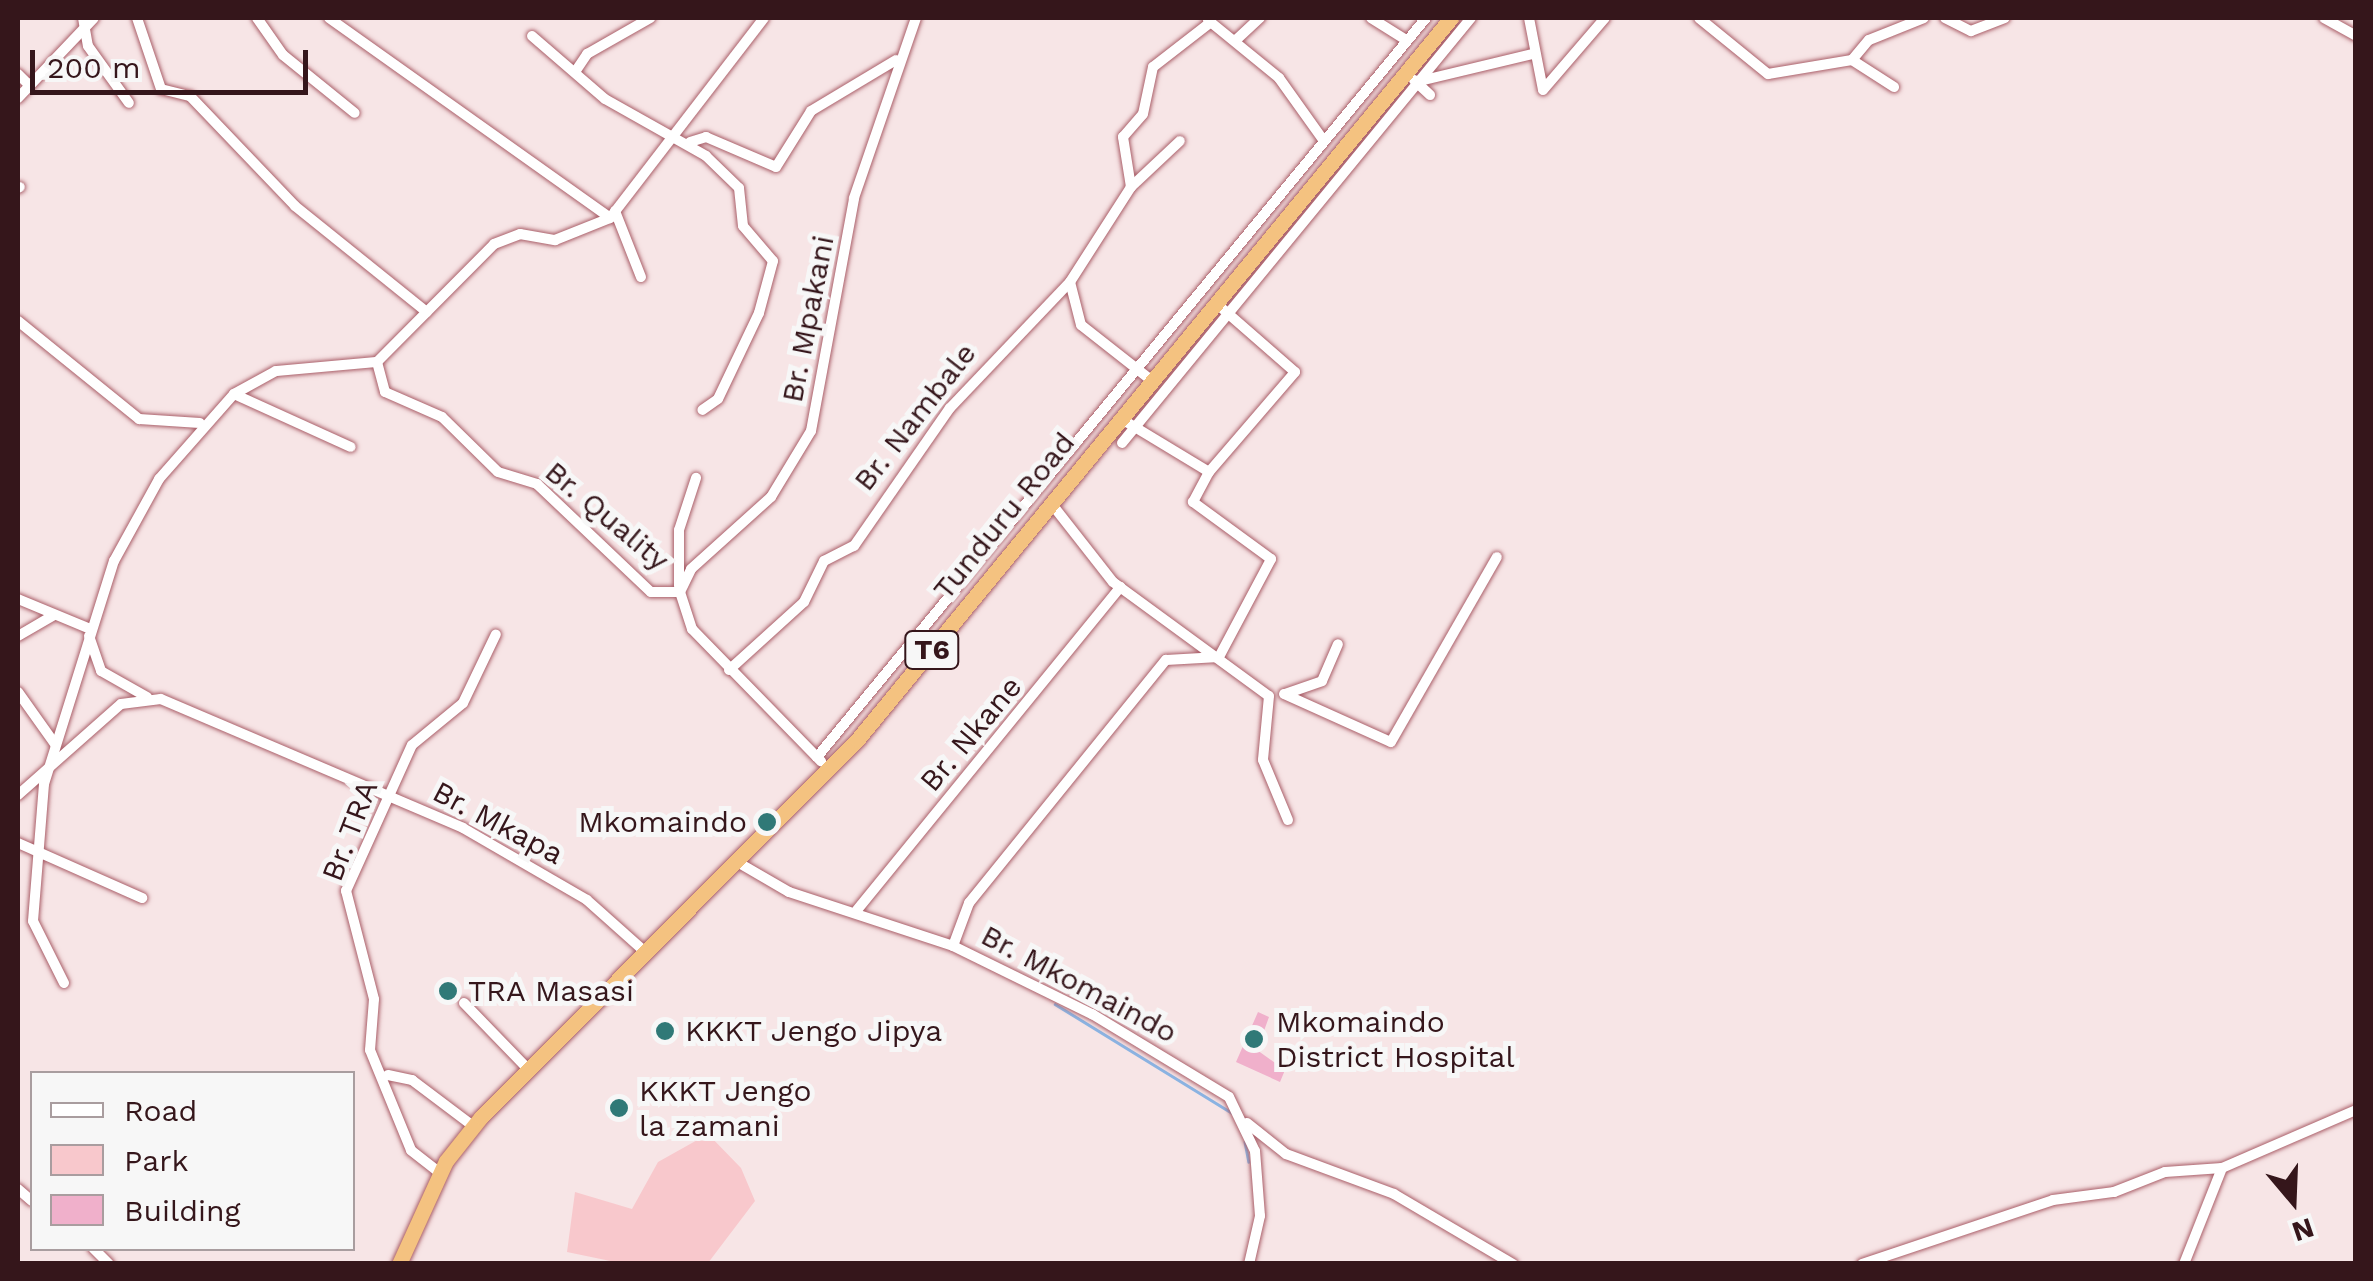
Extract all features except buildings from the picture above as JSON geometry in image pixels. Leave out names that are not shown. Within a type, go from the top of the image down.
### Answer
[{"type":"highway","name":"Tunduru Road","points":[[399,1264],[440,1173],[524,1066],[739,863],[1412,78],[1451,18]]},
{"type":"street","points":[[137,18],[161,89],[190,96],[295,206],[427,312]]},
{"type":"street","points":[[257,18],[283,55],[355,113]]},
{"type":"street","points":[[329,18],[612,215],[642,277]]},
{"type":"street","points":[[575,72],[587,54],[650,18]]},
{"type":"street","points":[[64,983],[33,922],[36,852],[55,744],[114,561],[200,423],[234,394],[276,371],[377,362],[494,244],[520,234],[555,240],[612,215],[680,134],[764,18]]},
{"type":"street","name":"Br. Mpakani","points":[[680,592],[691,569],[771,497],[811,431],[854,198],[896,60],[916,18]]},
{"type":"street","points":[[1236,40],[1260,18]]},
{"type":"street","points":[[1370,18],[1406,40]]},
{"type":"street","points":[[823,763],[1134,370],[1426,18]]},
{"type":"street","points":[[1122,443],[1232,314],[1412,78],[1471,18]]},
{"type":"street","points":[[1529,18],[1532,54],[1543,90],[1605,18]]},
{"type":"street","points":[[1699,18],[1768,74],[1852,60],[1869,40],[1924,18]]},
{"type":"street","points":[[1945,18],[1971,31],[2005,18]]},
{"type":"street","points":[[2324,18],[2356,36]]},
{"type":"street","points":[[18,98],[88,20]]},
{"type":"street","points":[[88,20],[88,46],[129,102]]},
{"type":"street","points":[[1132,186],[1123,137],[1143,114],[1153,67],[1208,20],[1236,40],[1324,141]]},
{"type":"street","points":[[532,36],[604,99],[690,142],[739,188],[743,226],[773,261],[718,399],[702,410]]},
{"type":"street","points":[[1412,78],[1532,54]]},
{"type":"street","points":[[690,142],[706,137],[776,167],[811,112],[896,60]]},
{"type":"street","points":[[1852,60],[1894,87]]},
{"type":"street","points":[[18,74],[29,85]]},
{"type":"street","points":[[1412,78],[1430,95]]},
{"type":"street","name":"Br. Nambale","points":[[729,670],[804,602],[824,561],[854,546],[950,408],[1070,282],[1132,186],[1180,141]]},
{"type":"street","points":[[1070,282],[1081,325],[1150,380]]},
{"type":"street","points":[[1217,304],[1295,372],[1209,472],[1193,502],[1272,560],[1219,657]]},
{"type":"street","points":[[18,321],[139,419],[200,423]]},
{"type":"street","name":"Br. Quality","points":[[377,362],[385,392],[442,417],[498,472],[537,484],[651,592],[680,592],[679,610],[729,670],[823,763]]},
{"type":"street","points":[[234,394],[351,447]]},
{"type":"street","points":[[1119,417],[1209,472]]},
{"type":"street","points":[[680,592],[680,530],[696,478]]},
{"type":"street","points":[[1050,502],[1067,534],[1104,560],[1120,586],[1269,696],[1322,681],[1338,644]]},
{"type":"street","points":[[1284,694],[1390,742],[1497,557]]},
{"type":"street","name":"Br. Nkane","points":[[856,910],[1120,586]]},
{"type":"street","points":[[18,599],[90,632]]},
{"type":"street","points":[[18,636],[54,614]]},
{"type":"street","name":"Br. Mkapa","points":[[90,632],[101,670],[146,697],[463,828],[587,900],[643,950]]},
{"type":"street","name":"Br. TRA","points":[[440,1173],[411,1150],[388,1075],[370,1050],[374,999],[346,891],[412,745],[463,703],[496,634]]},
{"type":"street","points":[[953,946],[969,902],[1166,660],[1219,657]]},
{"type":"street","points":[[18,692],[55,744]]},
{"type":"street","points":[[1269,696],[1263,760],[1288,820]]},
{"type":"street","points":[[18,795],[121,704],[146,697]]},
{"type":"street","points":[[18,843],[36,852],[54,852],[142,898]]},
{"type":"street","name":"Br. Mkomaindo","points":[[739,863],[789,892],[856,910],[953,946],[1092,1014],[1229,1097],[1246,1123],[1286,1154],[1394,1194],[1513,1264]]},
{"type":"street","points":[[464,1003],[524,1066]]},
{"type":"street","points":[[388,1075],[412,1080],[474,1126]]},
{"type":"street","points":[[1862,1264],[2054,1200],[2114,1192],[2166,1172],[2222,1168],[2356,1110]]},
{"type":"street","points":[[1246,1123],[1260,1216],[1249,1264]]},
{"type":"street","points":[[2184,1264],[2222,1168]]},
{"type":"green space","points":[[708,1134],[741,1168],[755,1201],[708,1263],[620,1263],[567,1252],[575,1192],[632,1209],[658,1162]]},
{"type":"waterway","points":[[1055,1004],[1232,1113]]},
{"type":"waterway","points":[[1245,1142],[1249,1162]]},
{"type":"place","name":"Mkomaindo","points":[[767,822]]},
{"type":"place","name":"TRA Masasi","points":[[448,991]]},
{"type":"place","name":"KKKT Jengo Jipya","points":[[665,1031]]},
{"type":"place","name":"Mkomaindo District Hospital","points":[[1254,1039]]},
{"type":"place","name":"KKKT Jengo la zamani","points":[[619,1108]]}]
